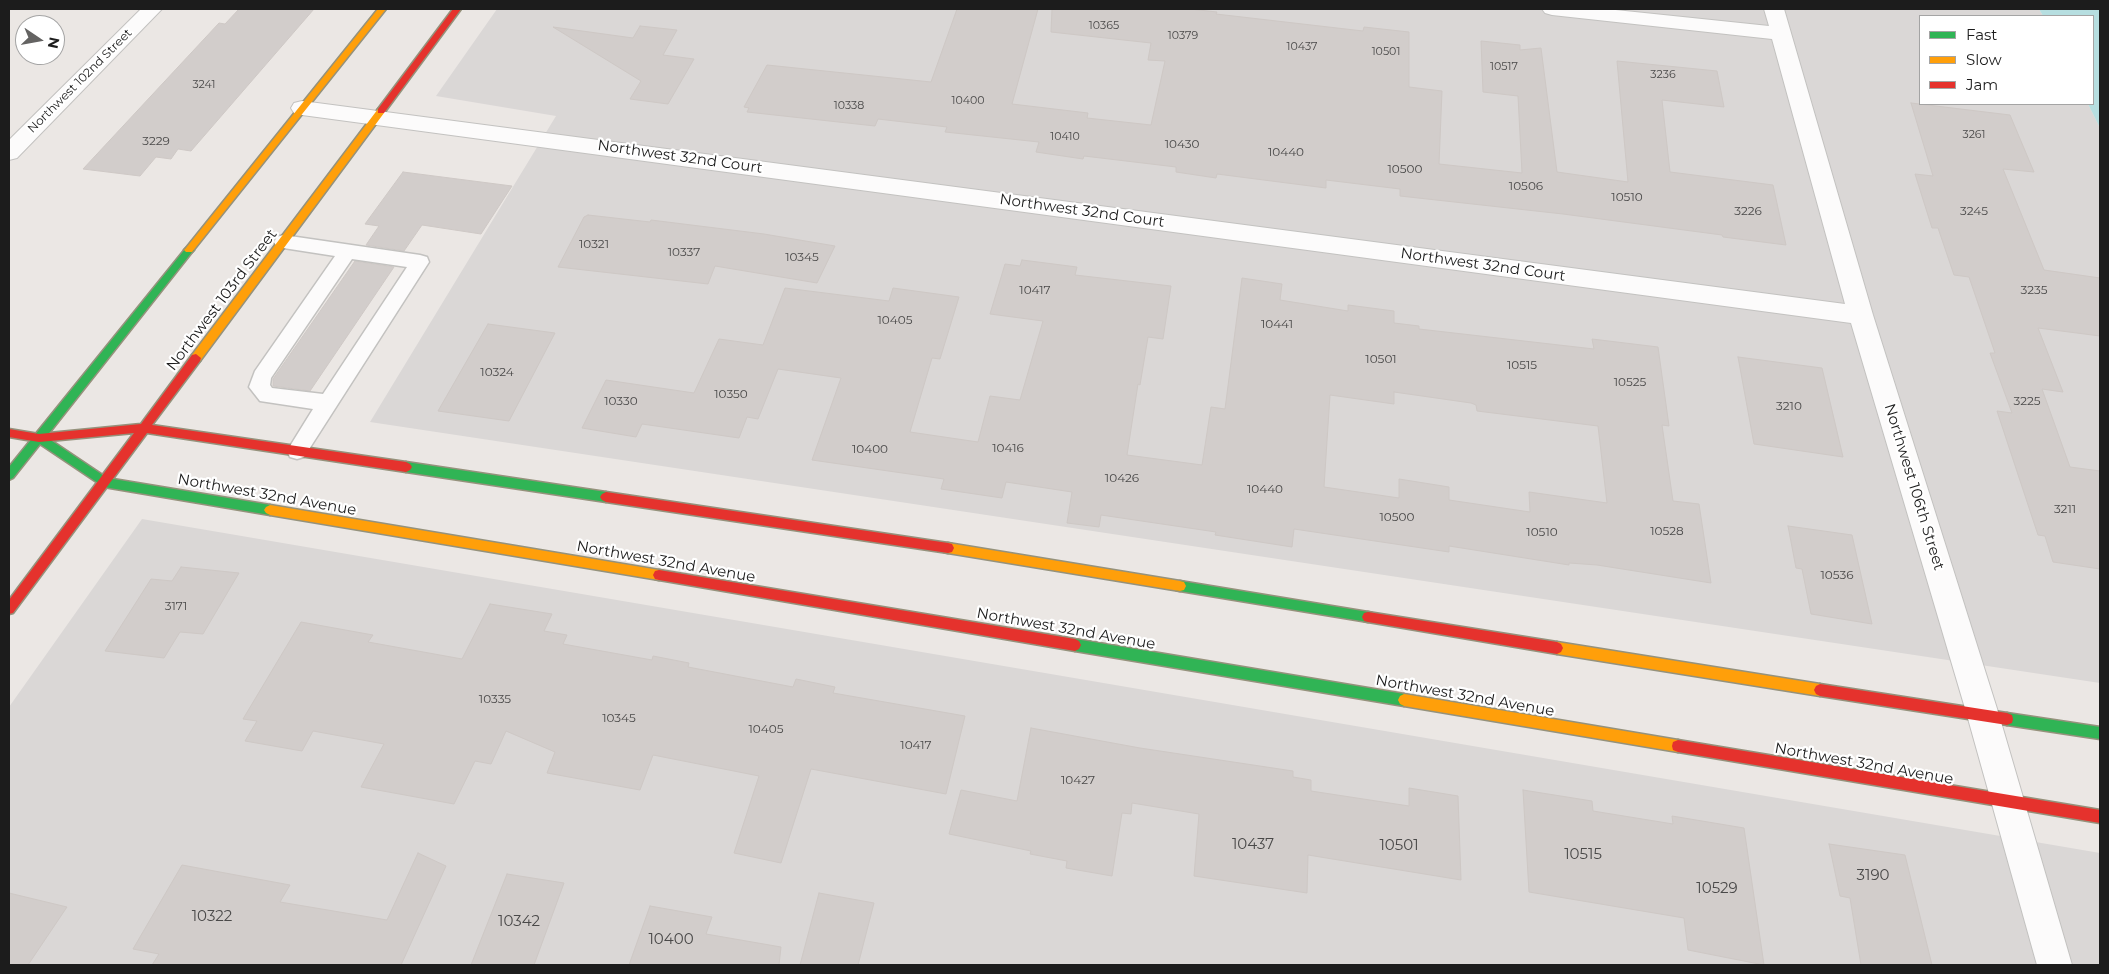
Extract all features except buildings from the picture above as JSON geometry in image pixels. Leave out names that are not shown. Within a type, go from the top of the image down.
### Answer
[{"type":"main road","points":[[9,475],[382,9]]},
{"type":"main road","name":"Northwest 103rd Street","points":[[9,609],[457,9]]},
{"type":"main road","name":"Northwest 32nd Avenue","points":[[9,433],[39,438],[145,428],[874,536],[1702,672],[2100,733]]},
{"type":"main road","name":"Northwest 32nd Avenue","points":[[39,438],[104,482],[2100,817]]},
{"type":"street","name":"Northwest 102nd Street","points":[[9,153],[152,9]]},
{"type":"street","points":[[1552,9],[1778,21]]},
{"type":"street","name":"Northwest 106th Street","points":[[1778,21],[1861,315],[1983,715],[2055,965]]},
{"type":"street","name":"Northwest 32nd Court","points":[[302,108],[1861,315]]},
{"type":"lane","points":[[284,242],[420,262],[296,451]]},
{"type":"lane","points":[[328,403],[267,395],[259,387],[262,376],[348,251]]},
{"type":"shaded area","points":[[497,9],[2039,9],[2042,15],[1919,15],[1919,105],[2088,105],[2100,128],[2100,683],[370,422],[556,116],[436,96]]},
{"type":"shaded area","points":[[142,519],[2100,853],[2100,965],[9,965],[9,707]]},
{"type":"water","points":[[2039,9],[2100,9],[2100,128],[2088,105],[2094,105],[2094,15],[2042,15]]},
{"type":"traffic: fast","points":[[9,475],[189,250]]},
{"type":"traffic: fast","points":[[39,438],[104,482],[270,510]]},
{"type":"traffic: fast","points":[[406,467],[606,497]]},
{"type":"traffic: fast","points":[[1180,586],[1368,617]]},
{"type":"traffic: fast","points":[[1075,645],[1404,700]]},
{"type":"traffic: fast","points":[[2007,719],[2100,733]]},
{"type":"traffic: slow","points":[[189,250],[382,9]]},
{"type":"traffic: slow","points":[[196,358],[381,111]]},
{"type":"traffic: slow","points":[[270,510],[659,575]]},
{"type":"traffic: slow","points":[[948,548],[1180,586]]},
{"type":"traffic: slow","points":[[1557,648],[1820,690]]},
{"type":"traffic: slow","points":[[1404,700],[1678,746]]},
{"type":"traffic: jam","points":[[381,111],[457,9]]},
{"type":"traffic: jam","points":[[9,609],[196,358]]},
{"type":"traffic: jam","points":[[9,433],[39,438],[145,428],[406,467]]},
{"type":"traffic: jam","points":[[606,497],[948,548]]},
{"type":"traffic: jam","points":[[659,575],[1075,645]]},
{"type":"traffic: jam","points":[[1368,617],[1557,648]]},
{"type":"traffic: jam","points":[[1820,690],[2007,719]]},
{"type":"traffic: jam","points":[[1678,746],[2100,817]]}]
